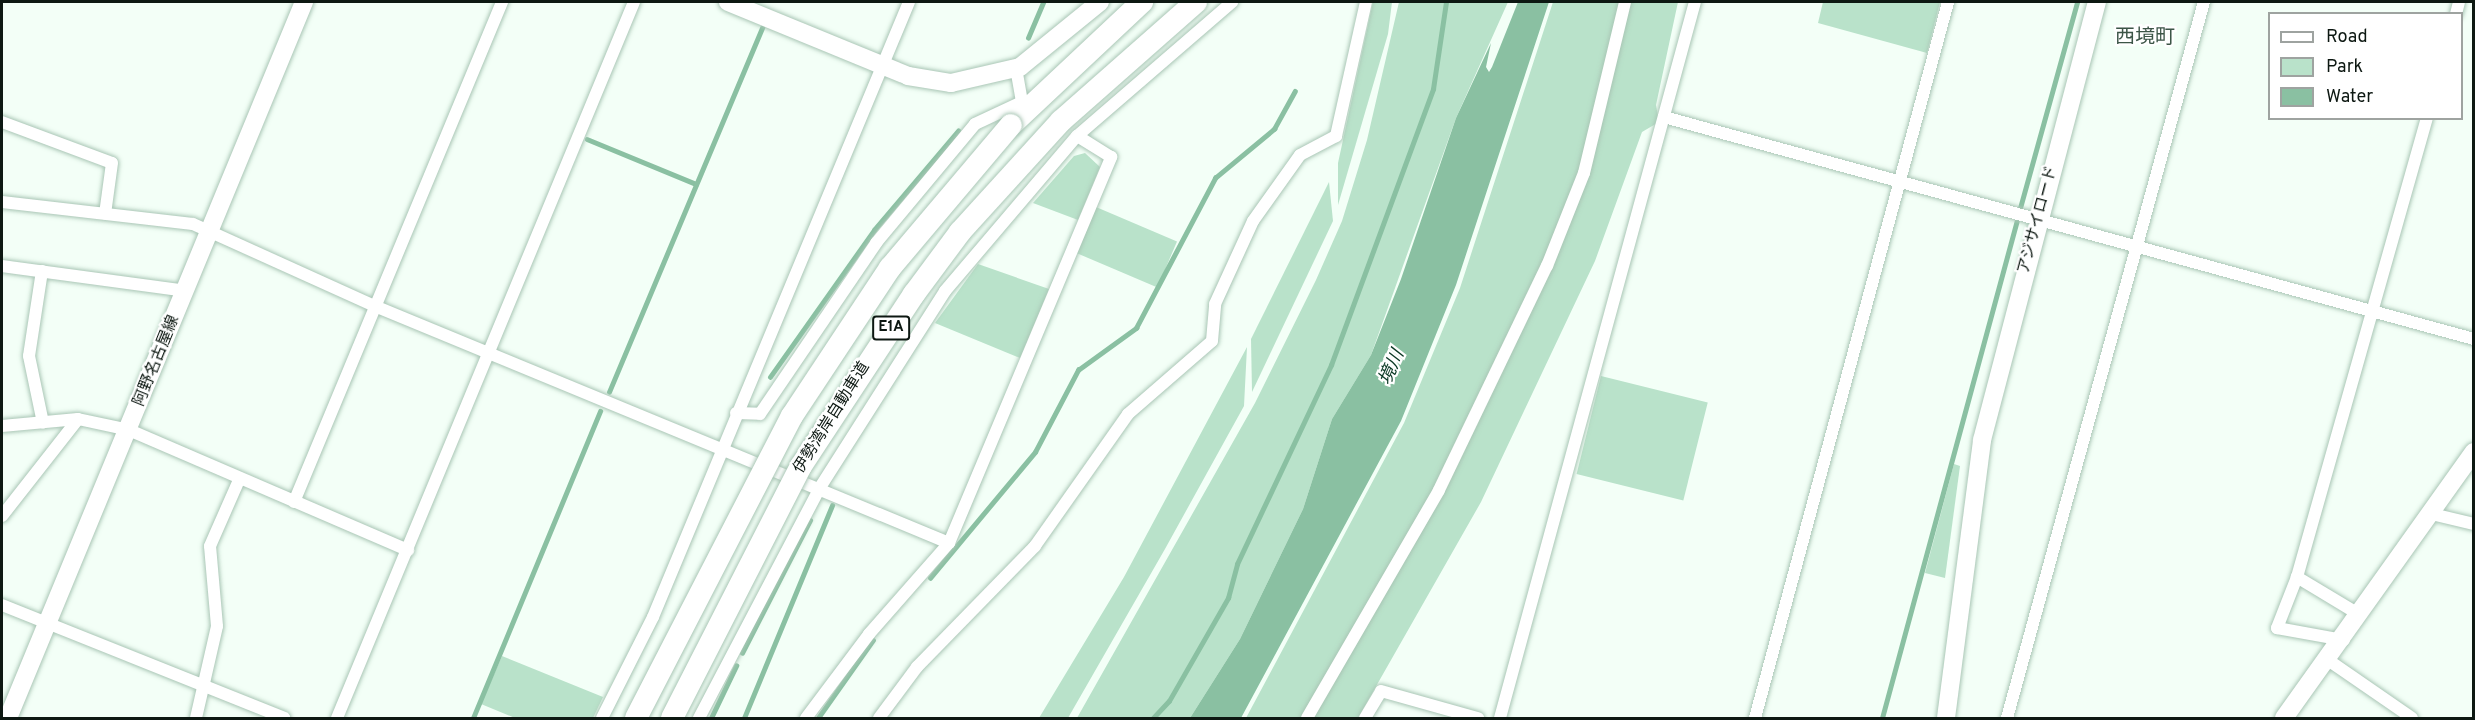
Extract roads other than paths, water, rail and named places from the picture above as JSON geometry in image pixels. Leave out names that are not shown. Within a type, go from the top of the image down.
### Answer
[{"type":"highway","name":"伊勢湾岸自動車道","points":[[636,718],[792,416],[890,268],[1011,125],[1142,2]]},
{"type":"highway","name":"伊勢湾岸自動車道","points":[[672,718],[801,466],[914,294],[960,232],[1061,121],[1196,2]]},
{"type":"street","name":"阿野名古屋線","points":[[8,718],[304,2]]},
{"type":"street","points":[[294,502],[502,2]]},
{"type":"street","points":[[337,718],[634,2]]},
{"type":"street","points":[[728,2],[882,65],[951,83],[1016,68],[1041,54],[1100,2]]},
{"type":"street","points":[[602,718],[653,617],[909,2]]},
{"type":"street","points":[[699,718],[819,489],[945,291],[1077,136],[1232,2]]},
{"type":"street","points":[[879,718],[917,667],[1042,537],[1128,414],[1212,341],[1215,304],[1253,221],[1300,155],[1336,136],[1366,2]]},
{"type":"street","points":[[1307,718],[1439,490],[1547,266],[1584,173],[1624,2]]},
{"type":"street","points":[[1500,718],[1695,2]]},
{"type":"street","points":[[1755,718],[1948,2]]},
{"type":"street","name":"アジサイロード","points":[[1946,718],[1982,440],[2038,218],[2097,2]]},
{"type":"street","points":[[2007,718],[2204,2]]},
{"type":"street","points":[[736,413],[760,414],[876,243],[975,124],[1022,102],[1016,68]]},
{"type":"street","points":[[1664,117],[2474,339]]},
{"type":"street","points":[[2344,640],[2277,628],[2297,577],[2426,120]]},
{"type":"street","points":[[2,122],[112,163],[105,214]]},
{"type":"street","points":[[806,718],[868,634],[949,543],[1111,157],[1077,136]]},
{"type":"street","points":[[2,202],[194,224],[377,307],[949,543]]},
{"type":"street","points":[[2,266],[186,291]]},
{"type":"street","points":[[42,271],[29,356],[43,423]]},
{"type":"street","points":[[2,426],[78,419],[129,430],[239,480],[408,550]]},
{"type":"street","points":[[2,516],[78,419]]},
{"type":"street","points":[[2284,718],[2344,640],[2474,452]]},
{"type":"street","points":[[196,718],[207,684],[217,626],[210,546],[239,480]]},
{"type":"street","points":[[2432,514],[2474,524]]},
{"type":"street","points":[[2297,577],[2360,615]]},
{"type":"street","points":[[2,606],[207,684],[284,718]]},
{"type":"street","points":[[2328,660],[2412,718]]},
{"type":"street","points":[[1365,718],[1381,691],[1478,718]]},
{"type":"water","name":"境川","points":[[1518,2],[1549,2],[1456,285],[1401,421],[1241,718],[1190,718],[1240,639],[1303,509],[1332,419],[1371,355],[1401,279],[1456,118],[1491,43],[1486,67],[1489,72],[1492,67]]},
{"type":"waterway","points":[[1028,38],[1043,2]]},
{"type":"waterway","points":[[1153,718],[1169,701],[1228,598],[1237,564],[1331,365],[1433,89],[1446,2]]},
{"type":"waterway","points":[[2020,208],[2077,2]]},
{"type":"waterway","points":[[609,392],[762,28]]},
{"type":"waterway","points":[[930,578],[1035,452],[1078,370],[1136,328],[1215,178],[1274,129],[1295,91]]},
{"type":"waterway","points":[[770,377],[874,230],[958,131]]},
{"type":"waterway","points":[[587,139],[696,184]]},
{"type":"waterway","points":[[1882,718],[2017,220]]},
{"type":"waterway","points":[[473,718],[600,411]]},
{"type":"waterway","points":[[744,718],[832,506]]},
{"type":"waterway","points":[[742,653],[810,520]]},
{"type":"waterway","points":[[818,718],[873,640]]},
{"type":"waterway","points":[[711,718],[736,666]]},
{"type":"district","name":"西境町","points":[[2145,38]]}]
